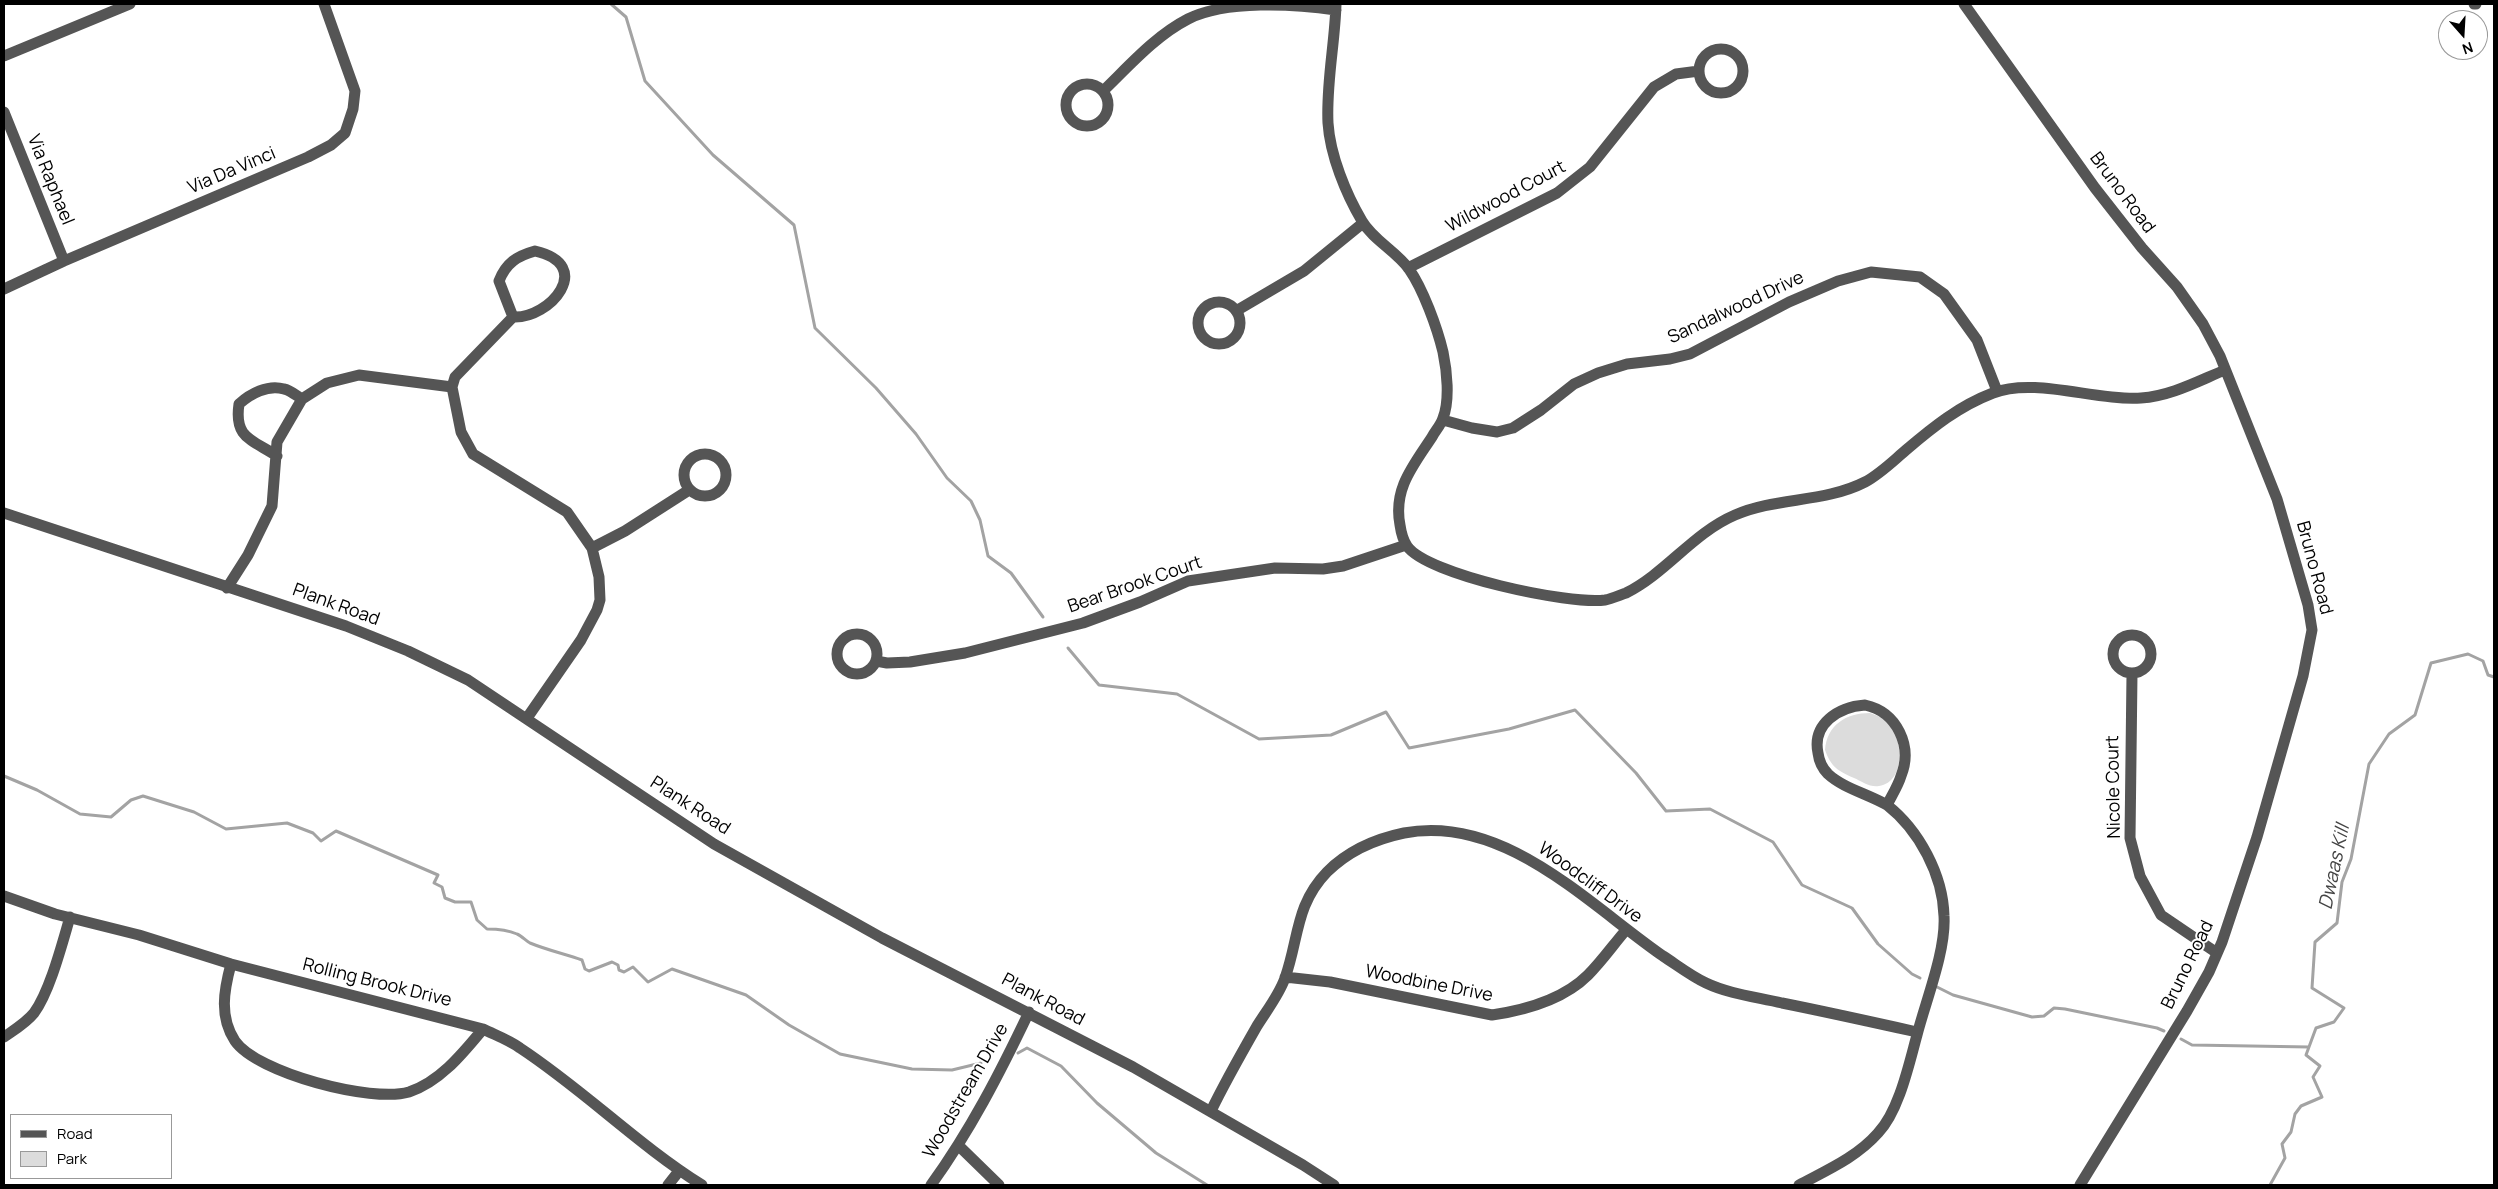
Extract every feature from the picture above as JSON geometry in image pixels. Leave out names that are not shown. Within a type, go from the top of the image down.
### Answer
[{"type":"street","points":[[4,56],[130,4]]},
{"type":"street","name":"Via Da Vinci","points":[[4,289],[64,260],[308,157],[331,145],[344,133],[354,109],[355,91],[324,4]]},
{"type":"street","name":"Bruno Road","points":[[1964,4],[2095,188],[2142,248],[2177,287],[2203,324],[2225,370],[2280,509],[2308,604],[2312,630],[2303,676],[2257,837],[2217,953],[2187,1011],[2080,1185]]},
{"type":"street","points":[[1103,91],[1145,51],[1188,18],[1225,8],[1252,6],[1336,7],[1328,125],[1334,160],[1363,223],[1408,268],[1425,302],[1442,351],[1446,386],[1443,420],[1415,463],[1398,494],[1399,521],[1406,545],[1419,558],[1435,566],[1475,580],[1559,596],[1603,600],[1625,593],[1644,581],[1712,527],[1736,514],[1767,505],[1827,496],[1865,482],[1960,407],[1997,391],[2027,388],[2113,398],[2143,398],[2172,392],[2225,370]]},
{"type":"street","name":"Wildwood Court","points":[[1408,268],[1557,193],[1590,167],[1654,87],[1676,74],[1699,71]]},
{"type":"street","name":"Via Raphael","points":[[4,112],[64,260]]},
{"type":"street","points":[[1236,311],[1304,271],[1363,223]]},
{"type":"street","points":[[535,251],[551,255],[560,263],[565,278],[562,291],[549,303],[523,317],[513,316],[499,281],[503,271],[520,256],[535,251]]},
{"type":"street","name":"Sandalwood Drive","points":[[1443,420],[1497,432],[1513,428],[1541,410],[1574,384],[1598,373],[1627,364],[1670,359],[1690,354],[1789,302],[1838,281],[1871,272],[1920,277],[1944,294],[1977,340],[1997,391]]},
{"type":"street","points":[[513,316],[455,377],[452,387],[461,432],[473,454],[567,512],[592,548],[600,589],[597,610],[582,640],[527,718]]},
{"type":"street","points":[[227,588],[248,555],[272,506],[278,442],[289,419],[302,399],[327,383],[359,374],[452,387]]},
{"type":"street","points":[[277,456],[246,436],[239,428],[237,422],[239,404],[257,391],[270,389],[284,389],[302,399]]},
{"type":"street","points":[[592,548],[625,531],[689,490]]},
{"type":"street","name":"Plank Road","points":[[4,513],[346,626],[408,651],[468,680],[714,844],[882,938],[1029,1012],[1211,1111],[1303,1164],[1334,1185]]},
{"type":"street","name":"Bear Brook Court","points":[[876,661],[887,663],[910,662],[965,653],[1083,623],[1140,602],[1188,581],[1275,568],[1322,569],[1343,566],[1406,545]]},
{"type":"street","name":"Nicole Court","points":[[2132,674],[2130,838],[2140,876],[2161,915],[2217,953]]},
{"type":"street","points":[[1799,1185],[1854,1155],[1879,1133],[1899,1092],[1942,943],[1944,916],[1931,863],[1916,837],[1898,813],[1887,804],[1834,779],[1820,763],[1816,746],[1818,732],[1829,719],[1842,710],[1855,706],[1872,706],[1893,719],[1901,735],[1905,762],[1901,777],[1887,804]]},
{"type":"street","name":"Woodcliff Drive","points":[[1211,1111],[1231,1070],[1285,977],[1292,942],[1307,900],[1328,872],[1365,845],[1382,838],[1416,831],[1449,831],[1467,834],[1516,852],[1545,869],[1626,930],[1706,983],[1744,994],[1917,1032]]},
{"type":"street","name":"Rolling Brook Drive","points":[[4,896],[231,964],[483,1029],[519,1047],[578,1090],[615,1123],[679,1171],[702,1185]]},
{"type":"street","points":[[4,1037],[23,1024],[35,1012],[58,954],[70,917]]},
{"type":"street","name":"Woodbine Drive","points":[[1285,977],[1330,982],[1492,1015],[1520,1011],[1545,1003],[1566,992],[1587,976],[1626,930]]},
{"type":"street","points":[[231,964],[224,988],[223,1007],[235,1041],[251,1056],[271,1066],[335,1089],[390,1095],[410,1092],[439,1076],[464,1052],[483,1029]]},
{"type":"street","name":"Woodstream Drive","points":[[931,1185],[959,1146],[997,1080],[1029,1012]]},
{"type":"street","points":[[959,1146],[999,1185]]},
{"type":"street","points":[[668,1185],[679,1171]]},
{"type":"green space","points":[[1870,713],[1887,721],[1892,728],[1899,747],[1900,758],[1894,776],[1888,783],[1879,786],[1866,784],[1839,771],[1830,761],[1825,750],[1830,734],[1839,722],[1853,715]]},
{"type":"waterway","points":[[611,4],[626,17],[645,81],[713,155],[794,225],[815,328],[876,388],[916,434],[947,478],[971,501],[980,520],[988,556],[1011,573],[1043,617]]},
{"type":"waterway","points":[[1068,648],[1099,685],[1177,694],[1259,739],[1331,735],[1386,712],[1409,748],[1509,729],[1575,710],[1636,773],[1666,811],[1710,809],[1773,842],[1802,885],[1852,908],[1878,944],[1912,974],[1920,978]]},
{"type":"waterway","name":"Dwaas Kill","points":[[2270,1185],[2285,1158],[2282,1144],[2291,1132],[2295,1114],[2301,1106],[2322,1097],[2313,1077],[2320,1066],[2306,1055],[2316,1028],[2334,1022],[2344,1008],[2312,988],[2315,942],[2337,923],[2342,882],[2351,859],[2369,764],[2389,734],[2415,715],[2431,663],[2468,654],[2483,661],[2488,675],[2494,677]]},
{"type":"waterway","points":[[4,776],[37,790],[80,814],[111,817],[131,800],[143,796],[194,812],[226,829],[287,823],[313,833],[321,841],[336,831],[438,875],[434,883],[442,887],[445,898],[455,902],[471,902],[477,920],[487,929],[514,933],[530,943],[582,960],[585,969],[589,971],[612,962],[618,965],[619,970],[624,972],[633,967],[648,982],[672,969],[746,995],[789,1025],[840,1054],[912,1069],[952,1070],[981,1063]]},
{"type":"waterway","points":[[1935,986],[1953,995],[2032,1017],[2044,1016],[2054,1008],[2065,1009],[2164,1031]]},
{"type":"waterway","points":[[2181,1039],[2192,1045],[2309,1047]]},
{"type":"waterway","points":[[1018,1053],[1027,1048],[1061,1066],[1097,1103],[1156,1153],[1207,1185]]}]
